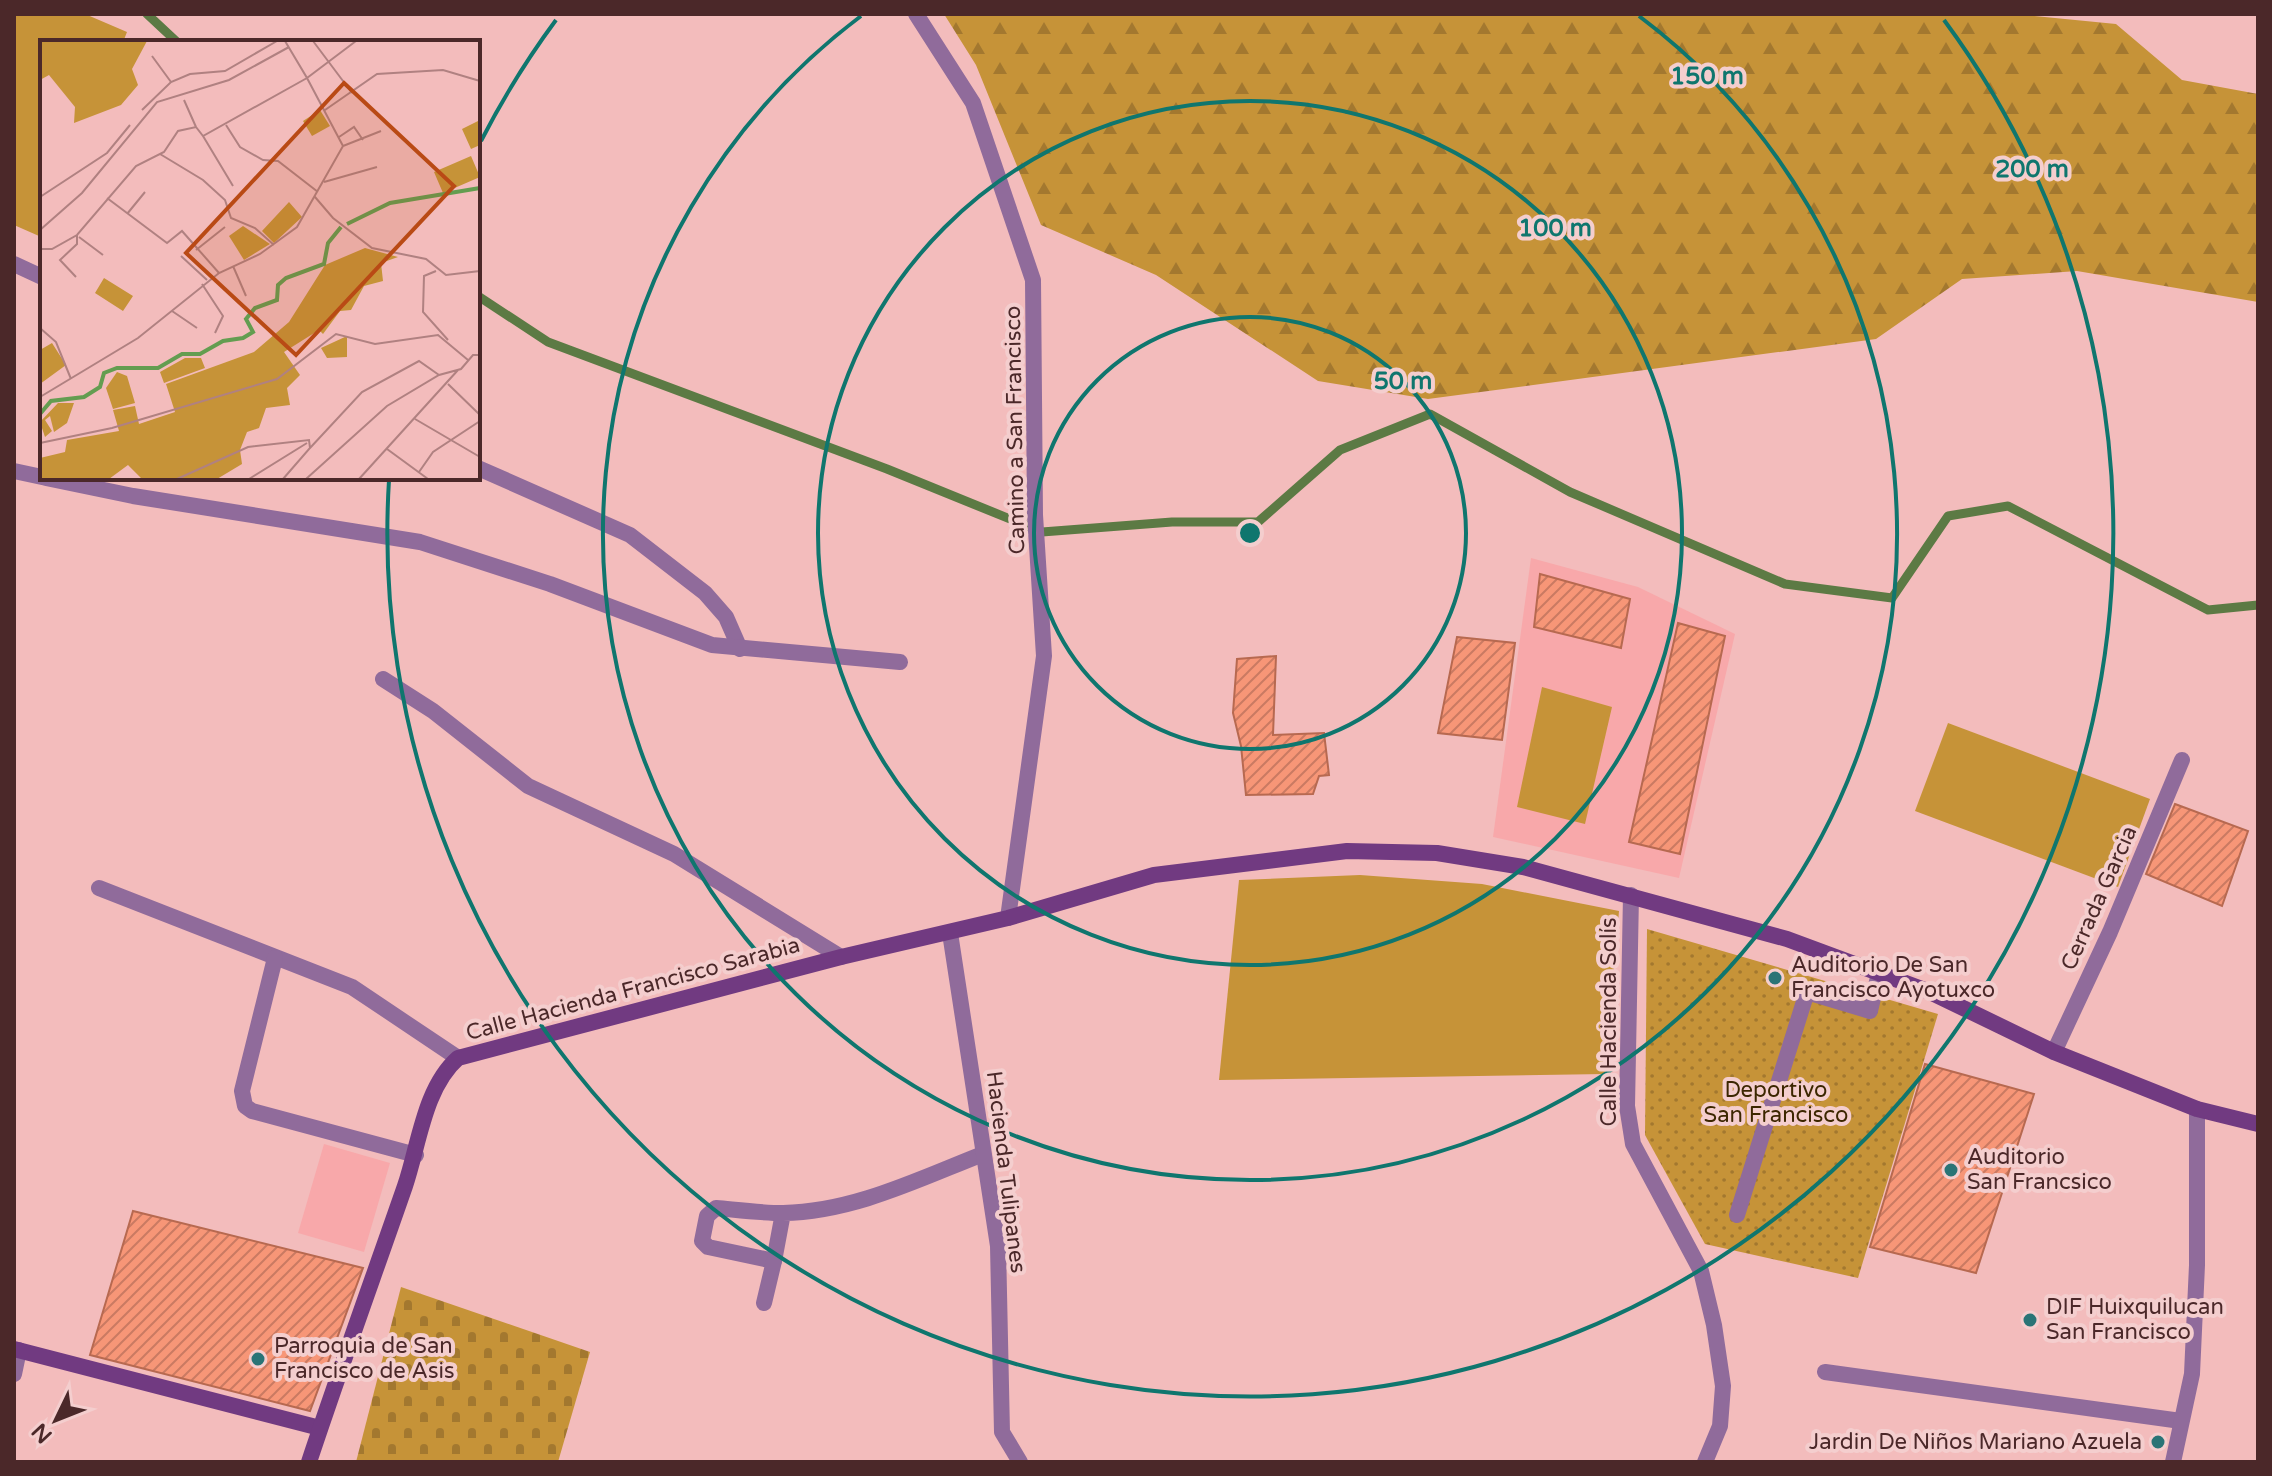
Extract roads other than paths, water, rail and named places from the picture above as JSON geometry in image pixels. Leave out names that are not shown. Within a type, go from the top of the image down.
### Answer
[{"type":"main road","name":"Calle Hacienda Francisco Sarabia","points":[[309,1462],[416,1155],[433,1094],[447,1067],[458,1058],[841,957],[1008,918],[1154,875],[1347,851],[1437,853],[1523,867],[1787,939],[1930,992],[2054,1052],[2197,1109],[2258,1124]]},
{"type":"main road","points":[[17,1350],[320,1428]]},
{"type":"street","name":"Camino a San Francisco","points":[[916,14],[973,103],[1033,280],[1035,515],[1044,656],[1008,918]]},
{"type":"street","points":[[14,264],[40,276]]},
{"type":"street","points":[[480,469],[630,535],[705,593],[726,617],[740,649]]},
{"type":"street","points":[[14,471],[40,477]]},
{"type":"street","points":[[54,480],[133,496],[420,542],[550,584],[712,645],[900,662]]},
{"type":"street","points":[[383,679],[433,711],[528,786],[674,854],[841,957]]},
{"type":"street","name":"Cerrada Garcia","points":[[2054,1052],[2182,760]]},
{"type":"street","points":[[99,888],[352,987],[458,1058]]},
{"type":"street","name":"Calle Hacienda Solís","points":[[1631,895],[1627,1106],[1633,1144],[1701,1271],[1714,1325],[1723,1386],[1720,1426],[1705,1462]]},
{"type":"street","name":"Hacienda Tulipanes","points":[[950,933],[998,1246],[1002,1432],[1020,1462]]},
{"type":"street","points":[[275,958],[242,1091],[245,1106],[252,1111],[416,1155]]},
{"type":"street","points":[[1737,1215],[1807,992],[1870,1011],[1879,973]]},
{"type":"street","points":[[2173,1462],[2192,1374],[2197,1281],[2197,1109]]},
{"type":"street","points":[[774,1261],[708,1247],[702,1241],[707,1216],[716,1208],[783,1213],[866,1200],[983,1154]]},
{"type":"street","points":[[764,1303],[783,1213]]},
{"type":"street","points":[[14,1374],[17,1350]]},
{"type":"street","points":[[1825,1372],[2181,1421]]},
{"type":"waterway","points":[[147,14],[175,40]]},
{"type":"waterway","points":[[480,297],[548,342],[887,469],[1042,532],[1172,522],[1258,522],[1340,450],[1430,414],[1570,492],[1785,584],[1892,598],[1948,516],[2008,506],[2208,610],[2258,605]]},
{"type":"place","name":"Auditorio De San Francisco Ayotuxco","points":[[1775,978]]},
{"type":"place","name":"Auditorio San Francsico","points":[[1951,1170]]},
{"type":"place","name":"DIF Huixquilucan San Francisco","points":[[2030,1320]]},
{"type":"place","name":"Parroquia de San Francisco de Asis","points":[[258,1359]]},
{"type":"place","name":"Jardin De Niños Mariano Azuela","points":[[2158,1442]]},
{"type":"park label","name":"Deportivo San Francisco","points":[[1776,1102]]}]
